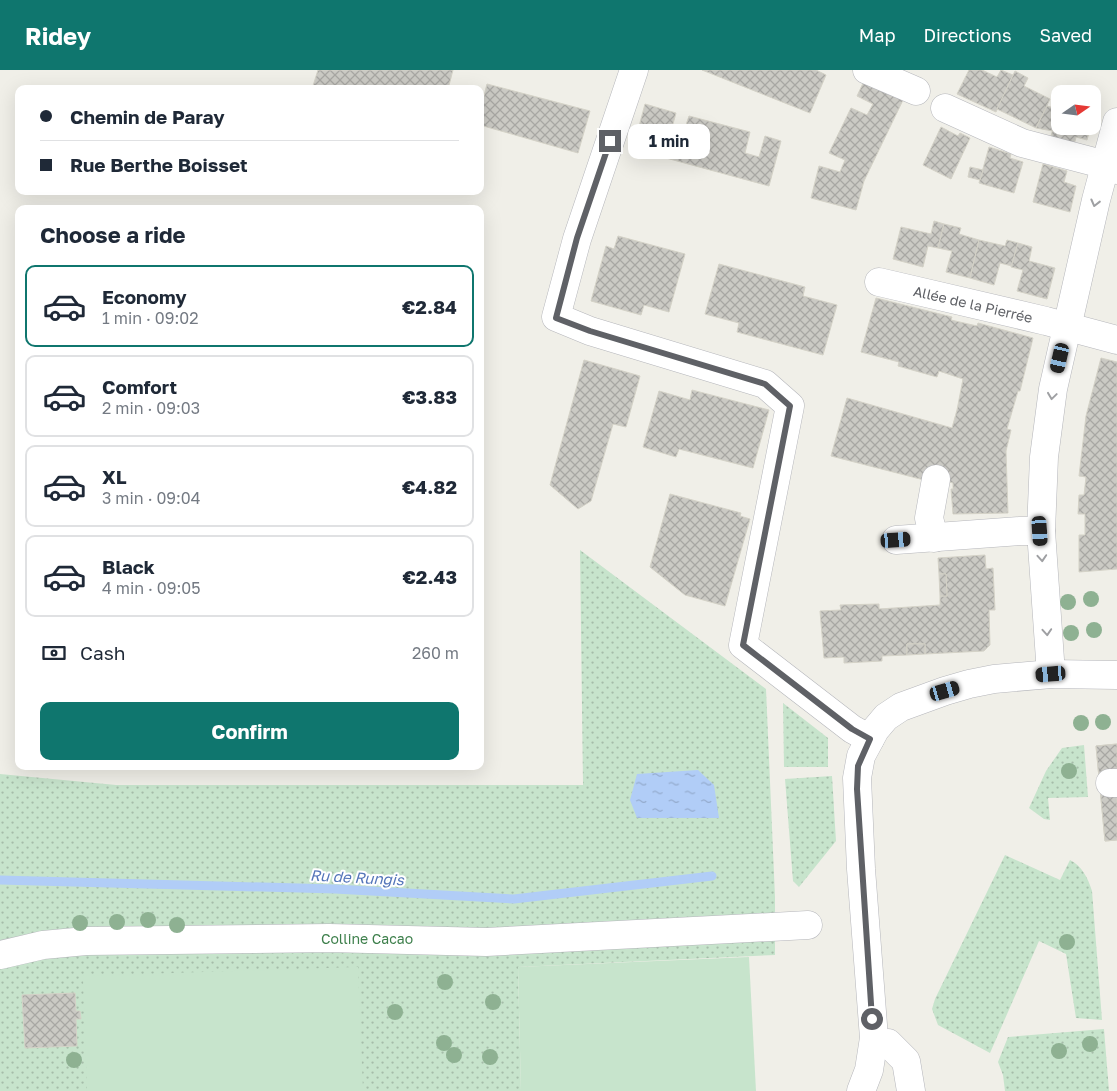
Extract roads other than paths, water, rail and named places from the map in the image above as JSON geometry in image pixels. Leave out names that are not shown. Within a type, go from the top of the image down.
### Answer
[{"type":"street","points":[[634,70],[577,238],[556,318],[590,331],[765,384],[790,406],[743,645],[852,729],[870,739]]},
{"type":"street","points":[[867,70],[916,91]]},
{"type":"street","points":[[944,108],[1022,143],[1111,167]]},
{"type":"street","points":[[1051,674],[1040,531],[1044,457],[1053,389],[1066,327],[1111,167],[1117,122]]},
{"type":"street","name":"Allée de la Pierrée","points":[[878,282],[1046,321],[1117,340]]},
{"type":"street","points":[[934,538],[928,518],[936,479]]},
{"type":"street","points":[[896,540],[1040,531]]},
{"type":"street","points":[[861,1091],[869,1070],[874,1038],[861,869],[857,778],[861,756],[875,730],[894,712],[923,698],[982,682],[1051,674],[1083,676],[1117,675]]},
{"type":"street","points":[[0,955],[43,945],[86,941],[329,938],[486,942],[808,924]]},
{"type":"street","points":[[888,1043],[906,1061],[911,1091]]},
{"type":"water","points":[[698,770],[714,785],[719,818],[637,818],[630,800],[637,774]]},
{"type":"waterway","name":"Ru de Rungis","points":[[0,880],[335,889],[514,899],[712,876]]},
{"type":"park label","name":"Colline Cacao","points":[[367,938]]}]
